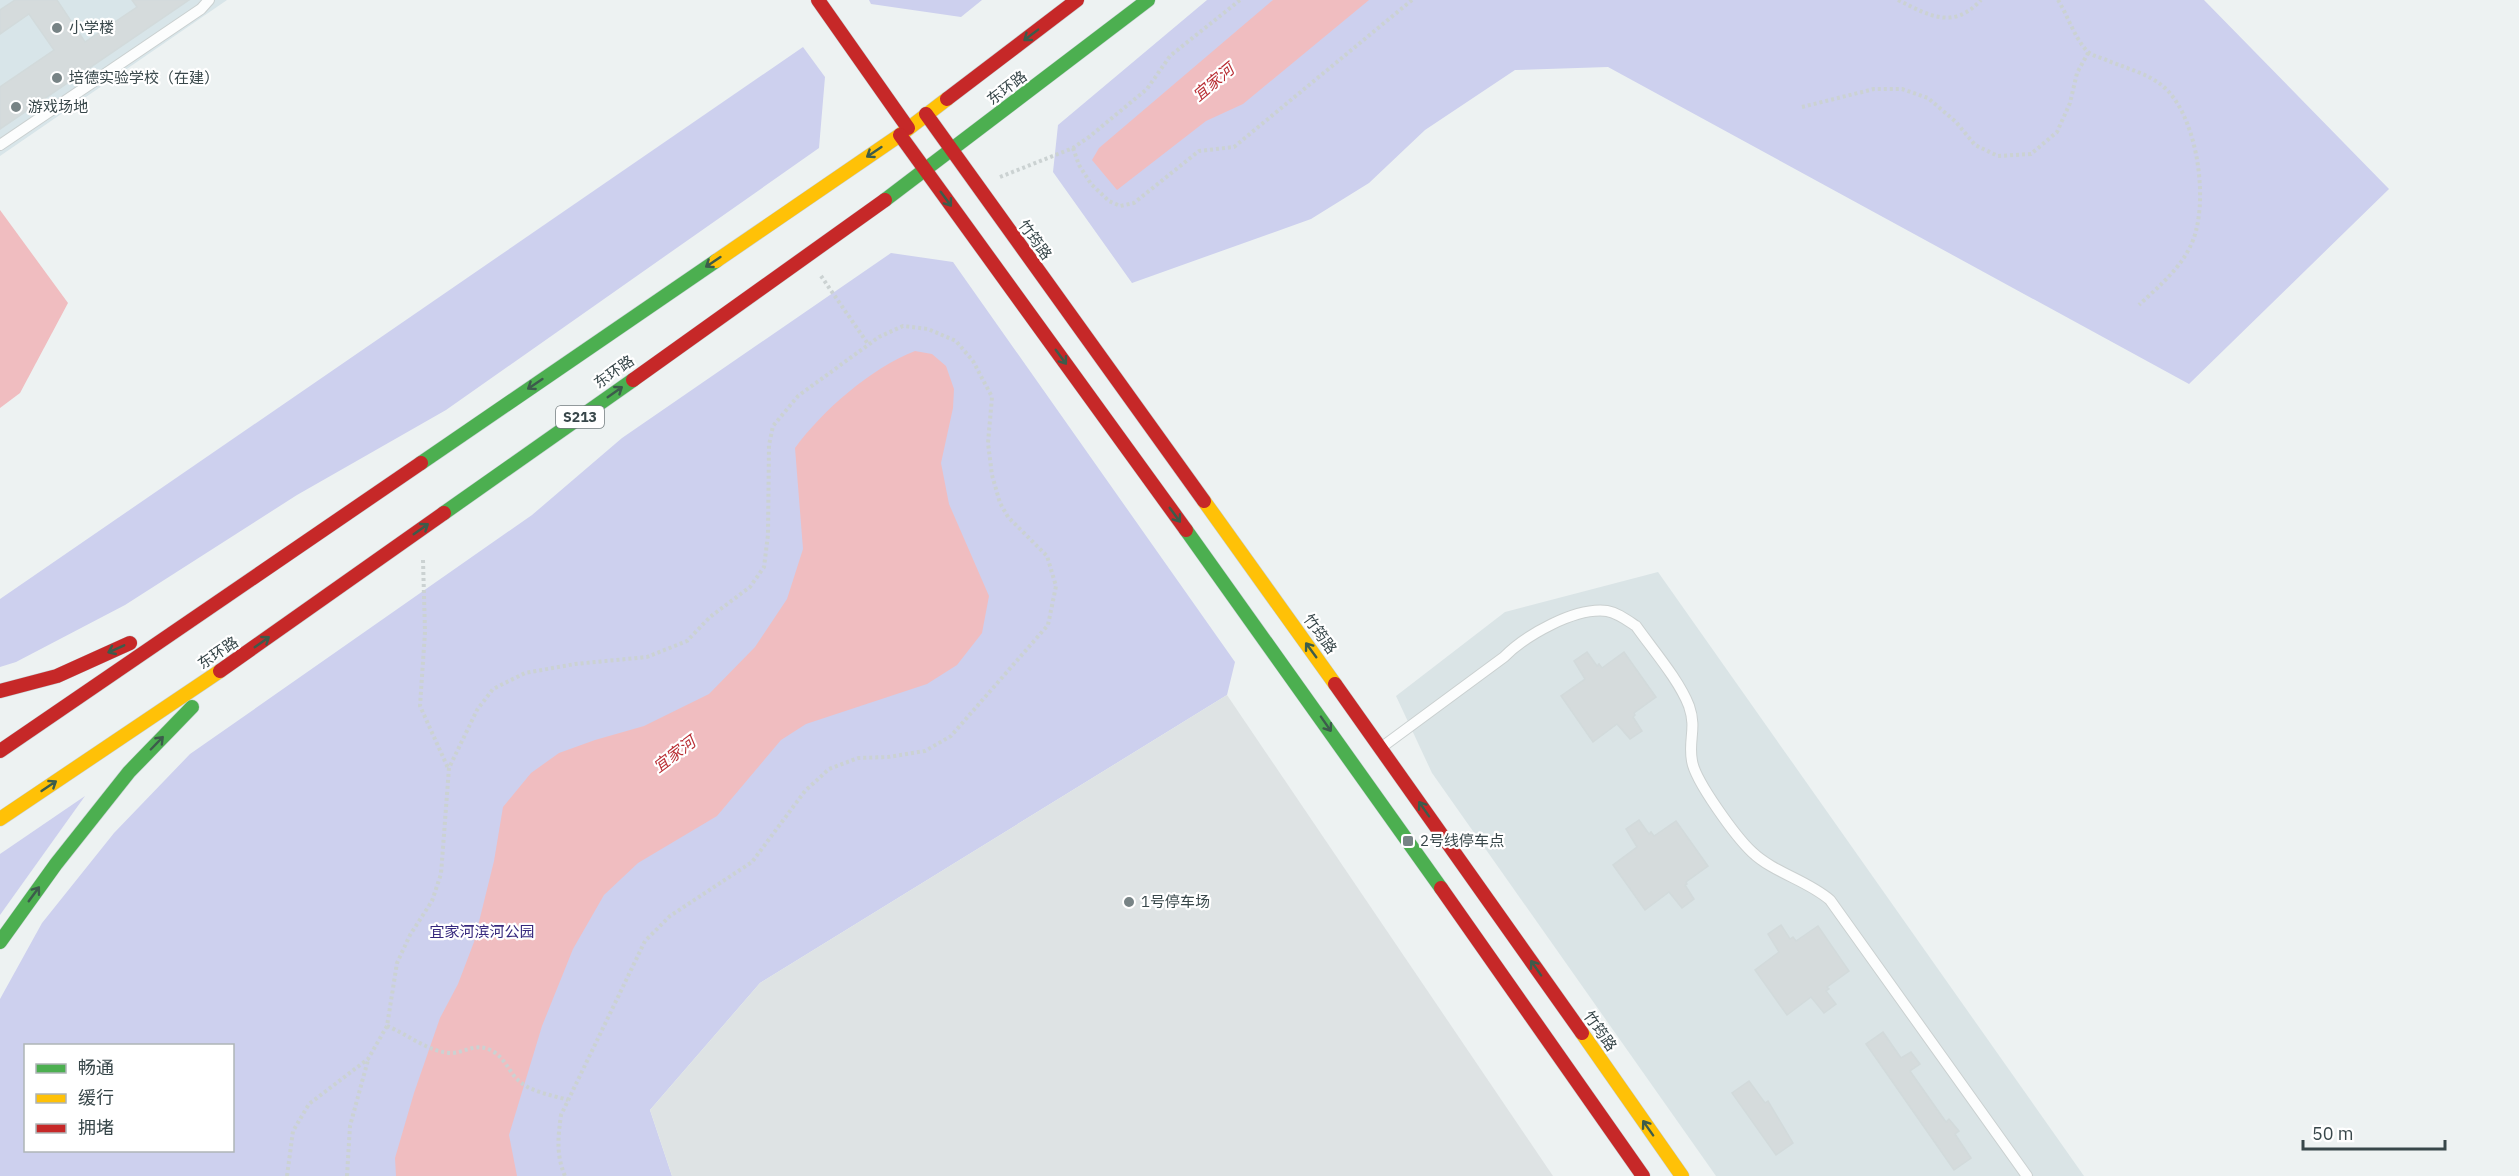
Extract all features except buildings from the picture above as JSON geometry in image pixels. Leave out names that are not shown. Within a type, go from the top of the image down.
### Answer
[{"type":"main road","points":[[818,0],[904,131],[926,171],[1281,660],[1643,1176]]},
{"type":"main road","name":"东环路","points":[[0,751],[904,131],[1077,0]]},
{"type":"main road","name":"东环路","points":[[0,819],[241,657],[808,256],[926,171],[1149,0]]},
{"type":"main road","name":"竹筠路","points":[[926,114],[1381,748],[1682,1176]]},
{"type":"main road","points":[[0,691],[57,676],[208,608]]},
{"type":"main road","points":[[0,942],[56,864],[129,772],[241,657]]},
{"type":"lane","points":[[0,144],[201,9],[209,0]]},
{"type":"lane","points":[[1381,748],[1504,657],[1515,646],[1545,627],[1607,611],[1626,619],[1636,626],[1685,697],[1693,720],[1691,752],[1695,771],[1737,834],[1759,858],[1814,888],[1830,900],[2027,1176]]},
{"type":"path","points":[[977,188],[1030,163],[1072,148],[1089,137],[1147,89],[1170,56],[1240,0]]},
{"type":"path","points":[[1072,148],[1091,184],[1109,201],[1120,206],[1134,203],[1199,150],[1234,147],[1412,0]]},
{"type":"path","points":[[1898,0],[1927,14],[1950,18],[1969,13],[1981,0]]},
{"type":"path","points":[[2058,0],[2088,53],[2146,75],[2169,92],[2193,137],[2200,185],[2200,219],[2190,247],[2171,276],[2139,305]]},
{"type":"path","points":[[1802,107],[1874,89],[1902,88],[1928,98],[1956,122],[1975,145],[1998,156],[2031,154],[2057,132],[2070,103],[2077,73],[2088,53]]},
{"type":"path","points":[[808,256],[868,345]]},
{"type":"path","points":[[347,1176],[350,1126],[368,1059],[387,1026],[398,963],[410,935],[432,901],[441,874],[449,768],[477,710],[493,689],[525,673],[575,664],[647,657],[687,641],[711,618],[750,587],[764,567],[767,545],[769,445],[773,426],[798,396],[868,345],[903,326],[928,329],[956,341],[973,361],[992,397],[988,443],[992,475],[1000,503],[1008,517],[1047,556],[1056,586],[1048,626],[951,736],[925,751],[888,758],[858,758],[829,769],[805,791],[752,862],[670,916],[645,941],[561,1115],[557,1143],[560,1165],[565,1176]]},
{"type":"path","points":[[422,528],[425,632],[420,706],[449,768]]},
{"type":"path","points":[[387,1026],[439,1051],[454,1053],[468,1047],[483,1047],[493,1051],[524,1086],[568,1100]]},
{"type":"path","points":[[287,1176],[293,1131],[309,1104],[368,1059]]},
{"type":"shaded area","name":"培德实验学校（在建）","points":[[0,0],[227,0],[0,156]]},
{"type":"shaded area","points":[[1658,572],[2084,1176],[1716,1176],[1432,773],[1396,696],[1505,612]]},
{"type":"shaded area","name":"1号停车场","points":[[1227,695],[1553,1176],[672,1176],[650,1110],[760,983]]},
{"type":"green space","points":[[869,0],[982,0],[961,17],[871,4]]},
{"type":"green space","points":[[1207,0],[2204,0],[2389,189],[2189,384],[1608,67],[1515,70],[1425,130],[1369,183],[1311,219],[1132,283],[1053,172],[1058,125]]},
{"type":"green space","points":[[803,47],[825,77],[819,148],[446,410],[297,495],[125,605],[16,662],[0,667],[0,599]]},
{"type":"green space","name":"宜家河滨河公园","points":[[891,253],[953,262],[1235,662],[1227,695],[760,983],[650,1110],[672,1176],[0,1176],[0,999],[42,923],[114,833],[190,754],[532,515],[622,438]]},
{"type":"green space","points":[[85,796],[0,915],[0,854]]},
{"type":"water","name":"宜家河","points":[[1273,0],[1369,0],[1243,104],[1206,121],[1117,190],[1092,160],[1099,148]]},
{"type":"water","points":[[0,210],[68,303],[20,393],[0,408]]},
{"type":"water","name":"宜家河","points":[[915,351],[932,354],[946,366],[954,389],[953,408],[941,463],[949,504],[989,596],[982,633],[957,665],[927,684],[806,724],[781,740],[717,816],[638,863],[604,895],[573,949],[542,1026],[509,1135],[517,1176],[396,1176],[395,1158],[414,1093],[440,1018],[458,984],[474,942],[494,861],[503,807],[531,773],[559,753],[644,726],[709,694],[755,647],[787,599],[803,549],[795,448],[819,419],[865,379],[898,358]]},
{"type":"traffic: fast","points":[[885,200],[1148,0]]},
{"type":"traffic: fast","points":[[421,463],[716,261]]},
{"type":"traffic: fast","points":[[444,513],[633,380]]},
{"type":"traffic: fast","points":[[1186,530],[1441,888]]},
{"type":"traffic: fast","points":[[0,942],[56,864],[129,772],[192,707]]},
{"type":"traffic: slow","points":[[716,261],[900,135],[947,99]]},
{"type":"traffic: slow","points":[[1204,501],[1335,684]]},
{"type":"traffic: slow","points":[[0,819],[220,671]]},
{"type":"traffic: slow","points":[[1582,1033],[1682,1176]]},
{"type":"traffic: jam","points":[[818,0],[908,128]]},
{"type":"traffic: jam","points":[[947,99],[1077,0]]},
{"type":"traffic: jam","points":[[926,114],[1204,501]]},
{"type":"traffic: jam","points":[[900,135],[1186,530]]},
{"type":"traffic: jam","points":[[633,380],[885,200]]},
{"type":"traffic: jam","points":[[0,751],[421,463]]},
{"type":"traffic: jam","points":[[220,671],[444,513]]},
{"type":"traffic: jam","points":[[0,691],[57,676],[130,643]]},
{"type":"traffic: jam","points":[[1335,684],[1582,1033]]},
{"type":"traffic: jam","points":[[1441,888],[1643,1176]]},
{"type":"place","name":"小学楼","points":[[57,28]]},
{"type":"place","name":"培德实验学校（在建）","points":[[57,78]]},
{"type":"place","name":"游戏场地","points":[[16,107]]},
{"type":"place","name":"2号线停车点","points":[[1408,841]]},
{"type":"place","name":"1号停车场","points":[[1129,902]]}]
